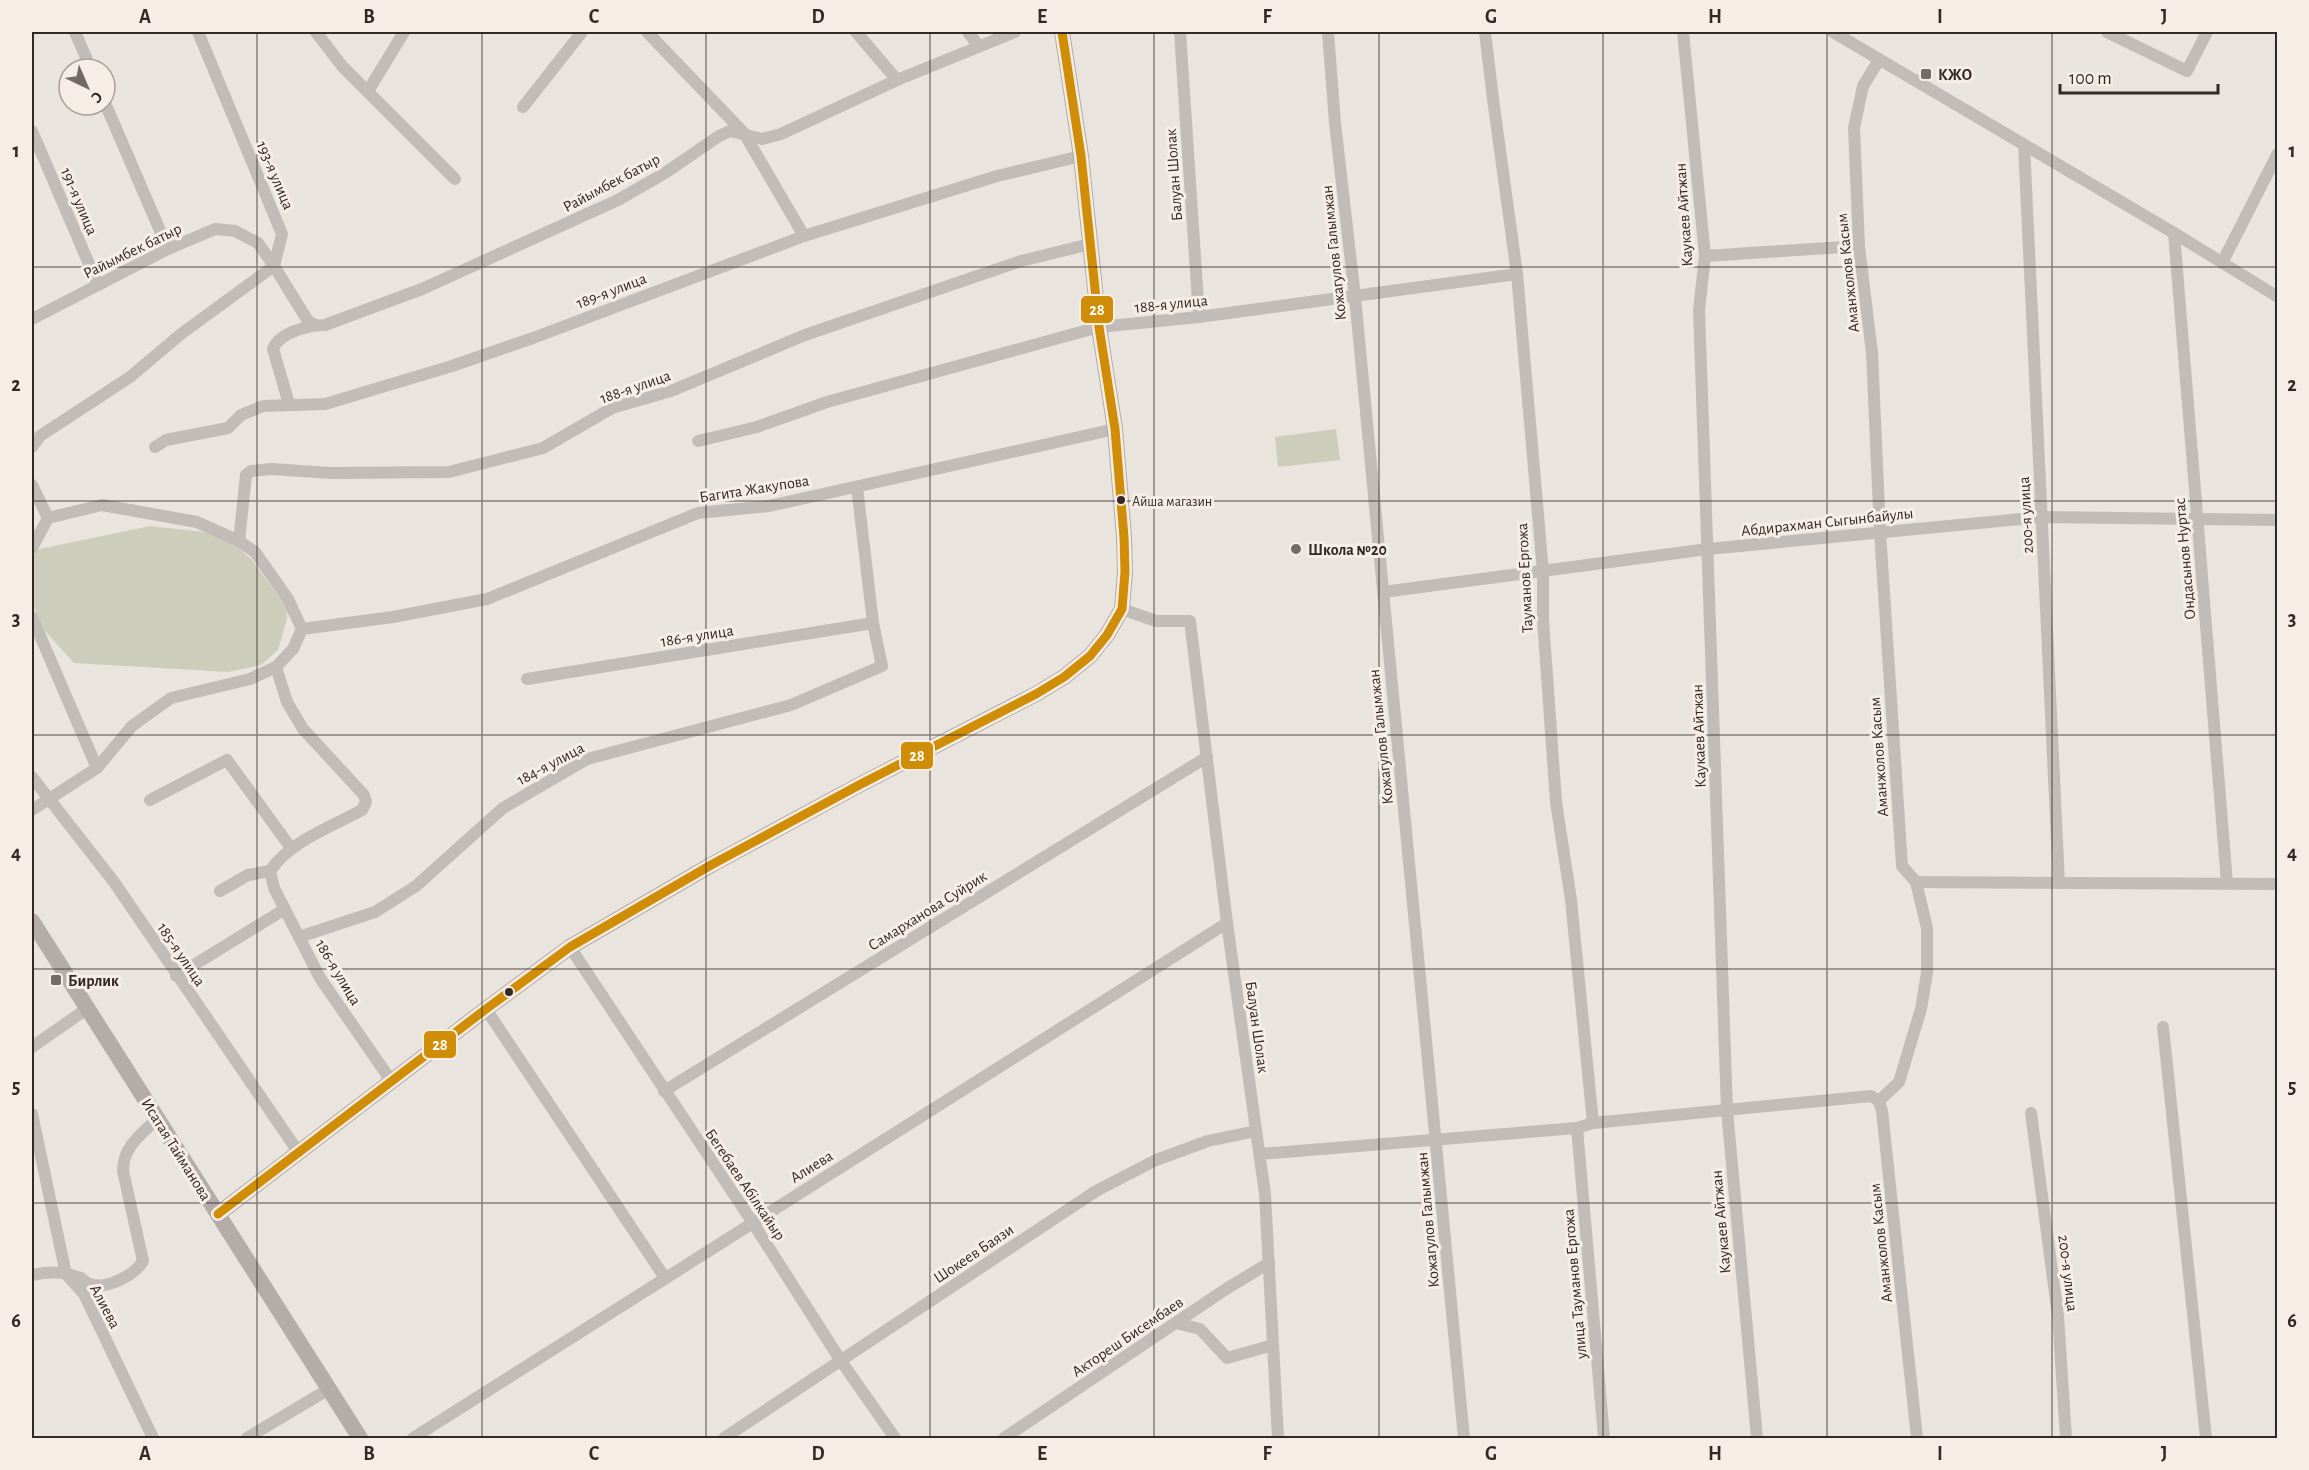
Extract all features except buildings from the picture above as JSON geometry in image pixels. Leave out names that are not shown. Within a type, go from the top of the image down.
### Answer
[{"type":"street","points":[[75,32],[86,57]]},
{"type":"street","name":"193-я улица","points":[[198,32],[282,234],[274,266]]},
{"type":"street","points":[[316,32],[342,66],[454,179]]},
{"type":"street","points":[[368,91],[404,32]]},
{"type":"street","points":[[523,106],[582,32]]},
{"type":"street","points":[[647,32],[744,133],[804,236]]},
{"type":"street","points":[[856,32],[897,80]]},
{"type":"street","points":[[968,32],[978,45]]},
{"type":"street","name":"Райымбек батыр","points":[[289,404],[273,349],[275,344],[285,336],[315,325],[325,326],[422,289],[618,200],[730,130],[762,139],[781,134],[897,80],[978,45],[1015,32]]},
{"type":"street","points":[[218,1214],[486,1009],[570,948],[721,860],[861,784],[1036,694],[1064,677],[1090,656],[1107,635],[1122,609],[1125,572],[1124,537],[1115,429],[1099,327],[1082,156],[1062,32]]},
{"type":"street","name":"Балуан Шолак","points":[[1180,32],[1199,317]]},
{"type":"street","name":"Кожагулов Галымжан","points":[[1328,32],[1335,123],[1355,297],[1437,1138],[1464,1438]]},
{"type":"street","name":"Тауманов Ергожа","points":[[1485,32],[1492,99],[1517,274],[1543,572],[1542,620],[1556,802],[1571,900],[1593,1123]]},
{"type":"street","name":"Каукаев Айтжан","points":[[1683,32],[1705,256],[1699,310],[1727,1110],[1757,1438]]},
{"type":"street","points":[[1833,32],[2174,233],[2277,297]]},
{"type":"street","points":[[2106,32],[2187,70],[2207,32]]},
{"type":"street","name":"Аманжолов Касым","points":[[1879,60],[1863,86],[1854,128],[1859,246],[1872,352],[1880,532],[1902,866],[1916,882],[1927,928],[1927,973],[1921,1009],[1899,1082],[1880,1101],[1917,1438]]},
{"type":"street","points":[[111,117],[168,249]]},
{"type":"street","name":"191-я улица","points":[[32,131],[98,285]]},
{"type":"street","name":"200-я улица","points":[[2024,145],[2059,883]]},
{"type":"street","points":[[2222,263],[2277,153]]},
{"type":"street","name":"189-я улица","points":[[155,447],[166,440],[228,428],[241,415],[263,406],[325,404],[452,366],[804,236],[997,176],[1082,156]]},
{"type":"street","name":"Райымбек батыр","points":[[32,319],[168,249],[215,229],[235,231],[258,243],[274,266]]},
{"type":"street","name":"Ондасынов Нуртас","points":[[2174,233],[2227,883]]},
{"type":"street","name":"188-я улица","points":[[239,541],[246,475],[251,471],[272,469],[331,473],[449,472],[543,448],[612,408],[671,391],[805,335],[1021,261],[1090,244]]},
{"type":"street","points":[[1705,256],[1859,246]]},
{"type":"street","points":[[32,447],[40,436],[130,376],[181,334],[274,266],[308,321],[315,325]]},
{"type":"street","name":"188-я улица","points":[[698,441],[757,427],[827,402],[1099,327],[1199,317],[1517,274]]},
{"type":"street","name":"Багита Жакупова","points":[[303,629],[393,617],[487,599],[698,513],[769,506],[1115,429]]},
{"type":"street","points":[[32,486],[48,518]]},
{"type":"street","points":[[857,487],[873,623]]},
{"type":"street","points":[[32,548],[48,518],[102,505],[197,522],[239,541],[255,552],[288,599],[303,629],[293,649],[276,667],[250,679],[171,698],[132,726],[97,768],[32,810]]},
{"type":"street","name":"Абдирахман Сыгынбайулы","points":[[1383,592],[1708,549],[2042,517],[2277,520]]},
{"type":"street","name":"Балуан Шолак","points":[[1122,609],[1156,621],[1190,621],[1227,923],[1265,1194],[1278,1438]]},
{"type":"street","points":[[32,617],[97,768]]},
{"type":"street","name":"184-я улица","points":[[299,937],[375,912],[416,886],[503,808],[588,759],[790,705],[882,666],[873,623]]},
{"type":"street","name":"186-я улица","points":[[527,679],[873,623]]},
{"type":"street","points":[[220,891],[248,875],[270,871],[291,848],[362,810],[366,802],[364,795],[303,729],[287,702],[276,667]]},
{"type":"street","name":"Самарханова Суйрик","points":[[664,1091],[1207,757]]},
{"type":"street","points":[[150,800],[227,760],[291,848]]},
{"type":"street","name":"185-я улица","points":[[32,777],[114,882],[299,1153]]},
{"type":"street","name":"186-я улица","points":[[270,871],[274,888],[320,978],[392,1082]]},
{"type":"street","points":[[1916,882],[2277,884]]},
{"type":"street","points":[[176,976],[285,909]]},
{"type":"street","name":"Исатая Тайманова","points":[[32,921],[360,1438]]},
{"type":"street","name":"Алиева","points":[[413,1438],[1227,923]]},
{"type":"street","name":"Бегебаев Абілкайыр","points":[[570,948],[753,1223],[841,1361],[895,1438]]},
{"type":"street","points":[[32,1047],[88,1008]]},
{"type":"street","points":[[486,1009],[665,1278]]},
{"type":"street","points":[[2163,1027],[2206,1438]]},
{"type":"street","points":[[1260,1154],[1577,1128],[1593,1123],[1871,1096],[1880,1101]]},
{"type":"street","name":"200-я улица","points":[[2031,1113],[2058,1316],[2066,1438]]},
{"type":"street","name":"Алиева","points":[[32,1114],[66,1274],[84,1294],[153,1438]]},
{"type":"street","points":[[32,1275],[50,1271],[81,1277],[88,1284],[100,1286],[128,1277],[139,1269],[143,1261],[123,1171],[123,1158],[133,1143],[158,1118]]},
{"type":"street","name":"улица Тауманов Ергожа","points":[[1577,1128],[1604,1438]]},
{"type":"street","name":"Шокеев Баязи","points":[[724,1438],[1096,1191],[1167,1156],[1208,1141],[1256,1131]]},
{"type":"street","name":"Актореш Бисембаев","points":[[1004,1438],[1269,1263]]},
{"type":"street","points":[[1176,1323],[1200,1329],[1227,1358],[1273,1345]]},
{"type":"street","points":[[247,1438],[329,1389]]},
{"type":"green space","points":[[1336,429],[1340,460],[1278,467],[1275,437]]},
{"type":"green space","points":[[150,526],[204,532],[234,544],[251,559],[287,608],[287,618],[278,650],[261,665],[228,672],[74,663],[44,630],[32,603],[32,555],[35,550]]},
{"type":"transit line","name":"28","points":[[218,1214],[570,947],[711,865],[861,784],[1036,694],[1064,677],[1090,656],[1107,635],[1122,609],[1125,572],[1124,537],[1115,429],[1099,327],[1081,156],[1062,32]]},
{"type":"place","name":"КЖО","points":[[1926,74]]},
{"type":"place","name":"Айша магазин","points":[[1121,500]]},
{"type":"place","name":"Школа №20","points":[[1296,549]]},
{"type":"place","name":"Бирлик","points":[[56,980]]}]
